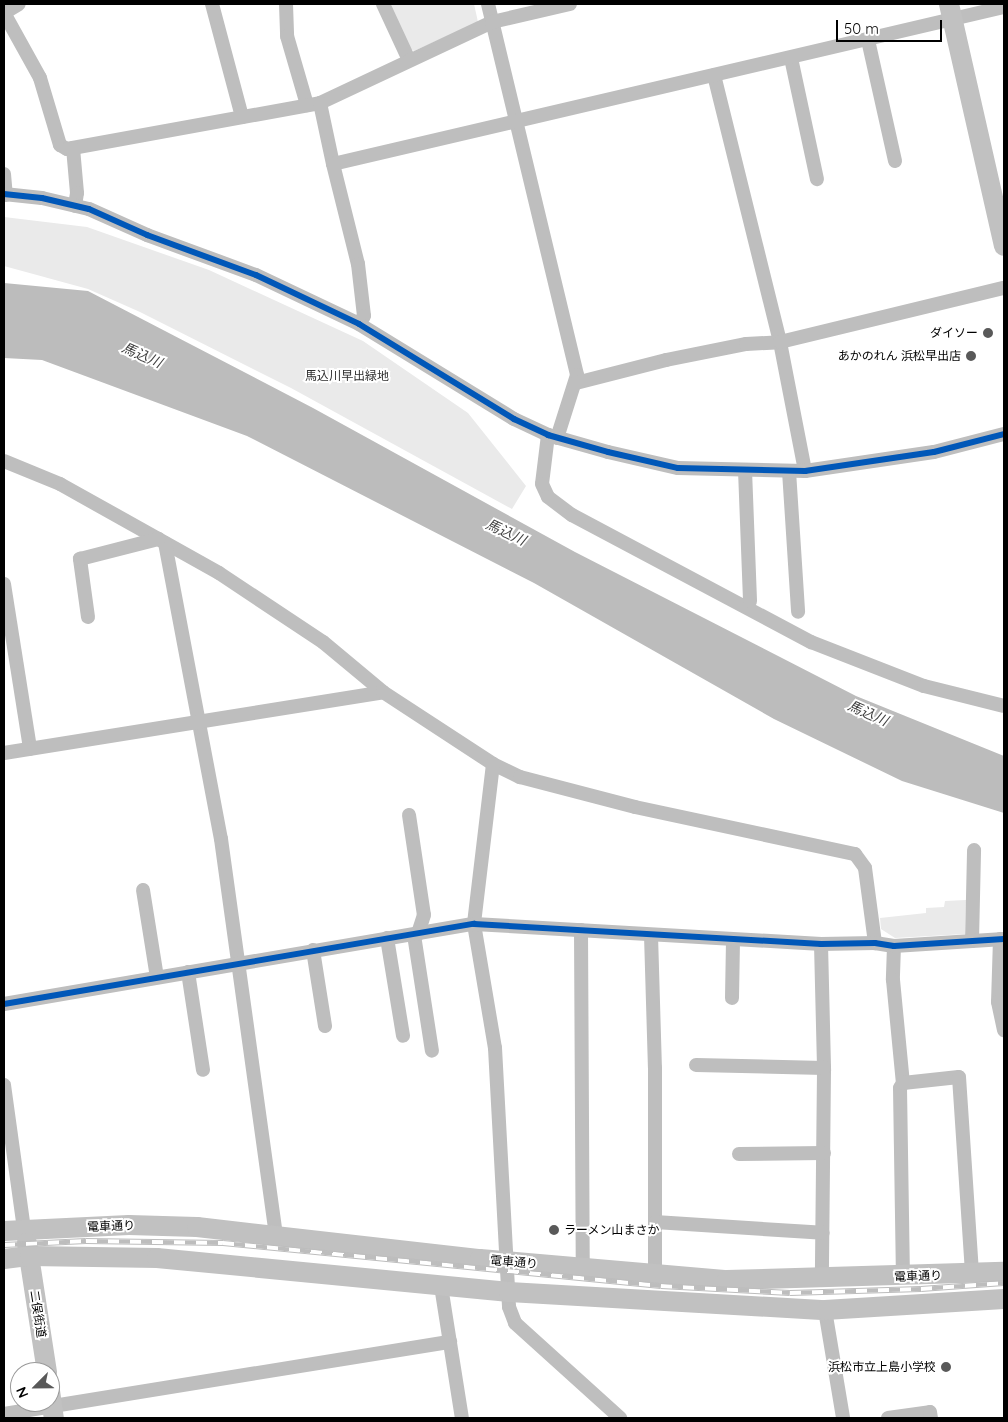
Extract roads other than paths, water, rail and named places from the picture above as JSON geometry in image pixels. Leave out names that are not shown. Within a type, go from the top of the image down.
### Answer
[{"type":"street","points":[[19,4],[4,13],[46,91],[60,145],[73,148],[314,104],[492,22],[570,4]]},
{"type":"street","points":[[212,4],[242,117]]},
{"type":"street","points":[[286,4],[285,30],[314,104],[334,164],[358,264],[364,316],[359,324]]},
{"type":"street","points":[[383,4],[408,60]]},
{"type":"street","points":[[488,4],[576,383],[553,436],[542,484],[548,496],[572,515],[810,642],[924,686],[1004,706]]},
{"type":"street","points":[[334,164],[516,120],[868,40],[951,12],[1004,7]]},
{"type":"street","points":[[951,12],[1004,246]]},
{"type":"street","points":[[868,40],[895,161]]},
{"type":"street","points":[[791,58],[817,179]]},
{"type":"street","points":[[714,75],[780,342],[805,471]]},
{"type":"street","points":[[73,148],[78,193],[75,206]]},
{"type":"street","points":[[4,174],[5,195],[42,198],[75,206],[218,263],[256,275],[359,324],[514,419],[553,436],[678,468],[805,471],[934,452],[1004,434]]},
{"type":"street","points":[[576,383],[666,360],[746,344],[780,342],[1004,288]]},
{"type":"street","points":[[4,461],[60,484],[162,541],[273,608],[323,642],[383,692],[493,764],[520,777],[594,798],[767,838],[855,854],[865,868],[875,943]]},
{"type":"street","points":[[746,470],[750,601]]},
{"type":"street","points":[[789,471],[798,612]]},
{"type":"street","points":[[88,617],[80,559],[162,541]]},
{"type":"street","points":[[162,541],[201,723],[222,839],[276,1235]]},
{"type":"street","points":[[4,584],[30,749]]},
{"type":"street","points":[[4,753],[201,723],[383,692]]},
{"type":"street","points":[[493,764],[474,924],[495,1048],[509,1307],[516,1323],[620,1418]]},
{"type":"street","points":[[409,815],[424,915],[416,934],[432,1051]]},
{"type":"street","points":[[972,941],[974,850]]},
{"type":"street","points":[[143,890],[157,977]]},
{"type":"street","points":[[4,1004],[474,924],[733,941],[821,944],[875,943],[894,946],[1002,939],[998,1002],[1004,1030]]},
{"type":"street","points":[[581,930],[583,1267]]},
{"type":"street","points":[[651,936],[655,1068],[655,1273]]},
{"type":"street","points":[[387,938],[403,1036]]},
{"type":"street","points":[[732,998],[733,941]]},
{"type":"street","points":[[821,944],[824,1068],[822,1278]]},
{"type":"street","points":[[894,946],[893,980],[903,1083],[900,1088],[903,1276]]},
{"type":"street","points":[[314,950],[325,1026]]},
{"type":"street","points":[[188,972],[203,1070]]},
{"type":"street","points":[[696,1065],[824,1068]]},
{"type":"street","points":[[903,1083],[959,1077],[972,1274]]},
{"type":"street","points":[[4,1085],[7,1125],[24,1229],[4,1231]]},
{"type":"street","points":[[739,1154],[824,1152]]},
{"type":"street","points":[[655,1222],[823,1233]]},
{"type":"street","name":"電車通り","points":[[24,1229],[130,1225],[276,1235],[508,1261],[727,1280],[1004,1272]]},
{"type":"street","name":"二俣街道","points":[[24,1229],[30,1256],[46,1362]]},
{"type":"street","points":[[4,1259],[30,1256],[157,1258],[509,1292],[825,1310],[1004,1299]]},
{"type":"street","points":[[441,1286],[462,1418]]},
{"type":"street","points":[[825,1310],[843,1418]]},
{"type":"street","points":[[60,1404],[450,1342]]},
{"type":"street","points":[[888,1418],[930,1412],[931,1418]]},
{"type":"water","name":"馬込川","points":[[4,283],[88,291],[313,408],[575,552],[856,696],[1004,756],[1004,813],[902,781],[774,719],[534,583],[247,436],[42,360],[4,358]]},
{"type":"railway","points":[[4,1245],[86,1241],[223,1243],[661,1286],[790,1293],[921,1289],[1004,1283]]},
{"type":"place","name":"ダイソー","points":[[988,333]]},
{"type":"place","name":"あかのれん 浜松早出店","points":[[971,356]]},
{"type":"place","name":"ラーメン山まさか","points":[[554,1230]]},
{"type":"place","name":"浜松市立上島小学校","points":[[946,1367]]},
{"type":"park label","name":"馬込川早出緑地","points":[[347,376]]}]
